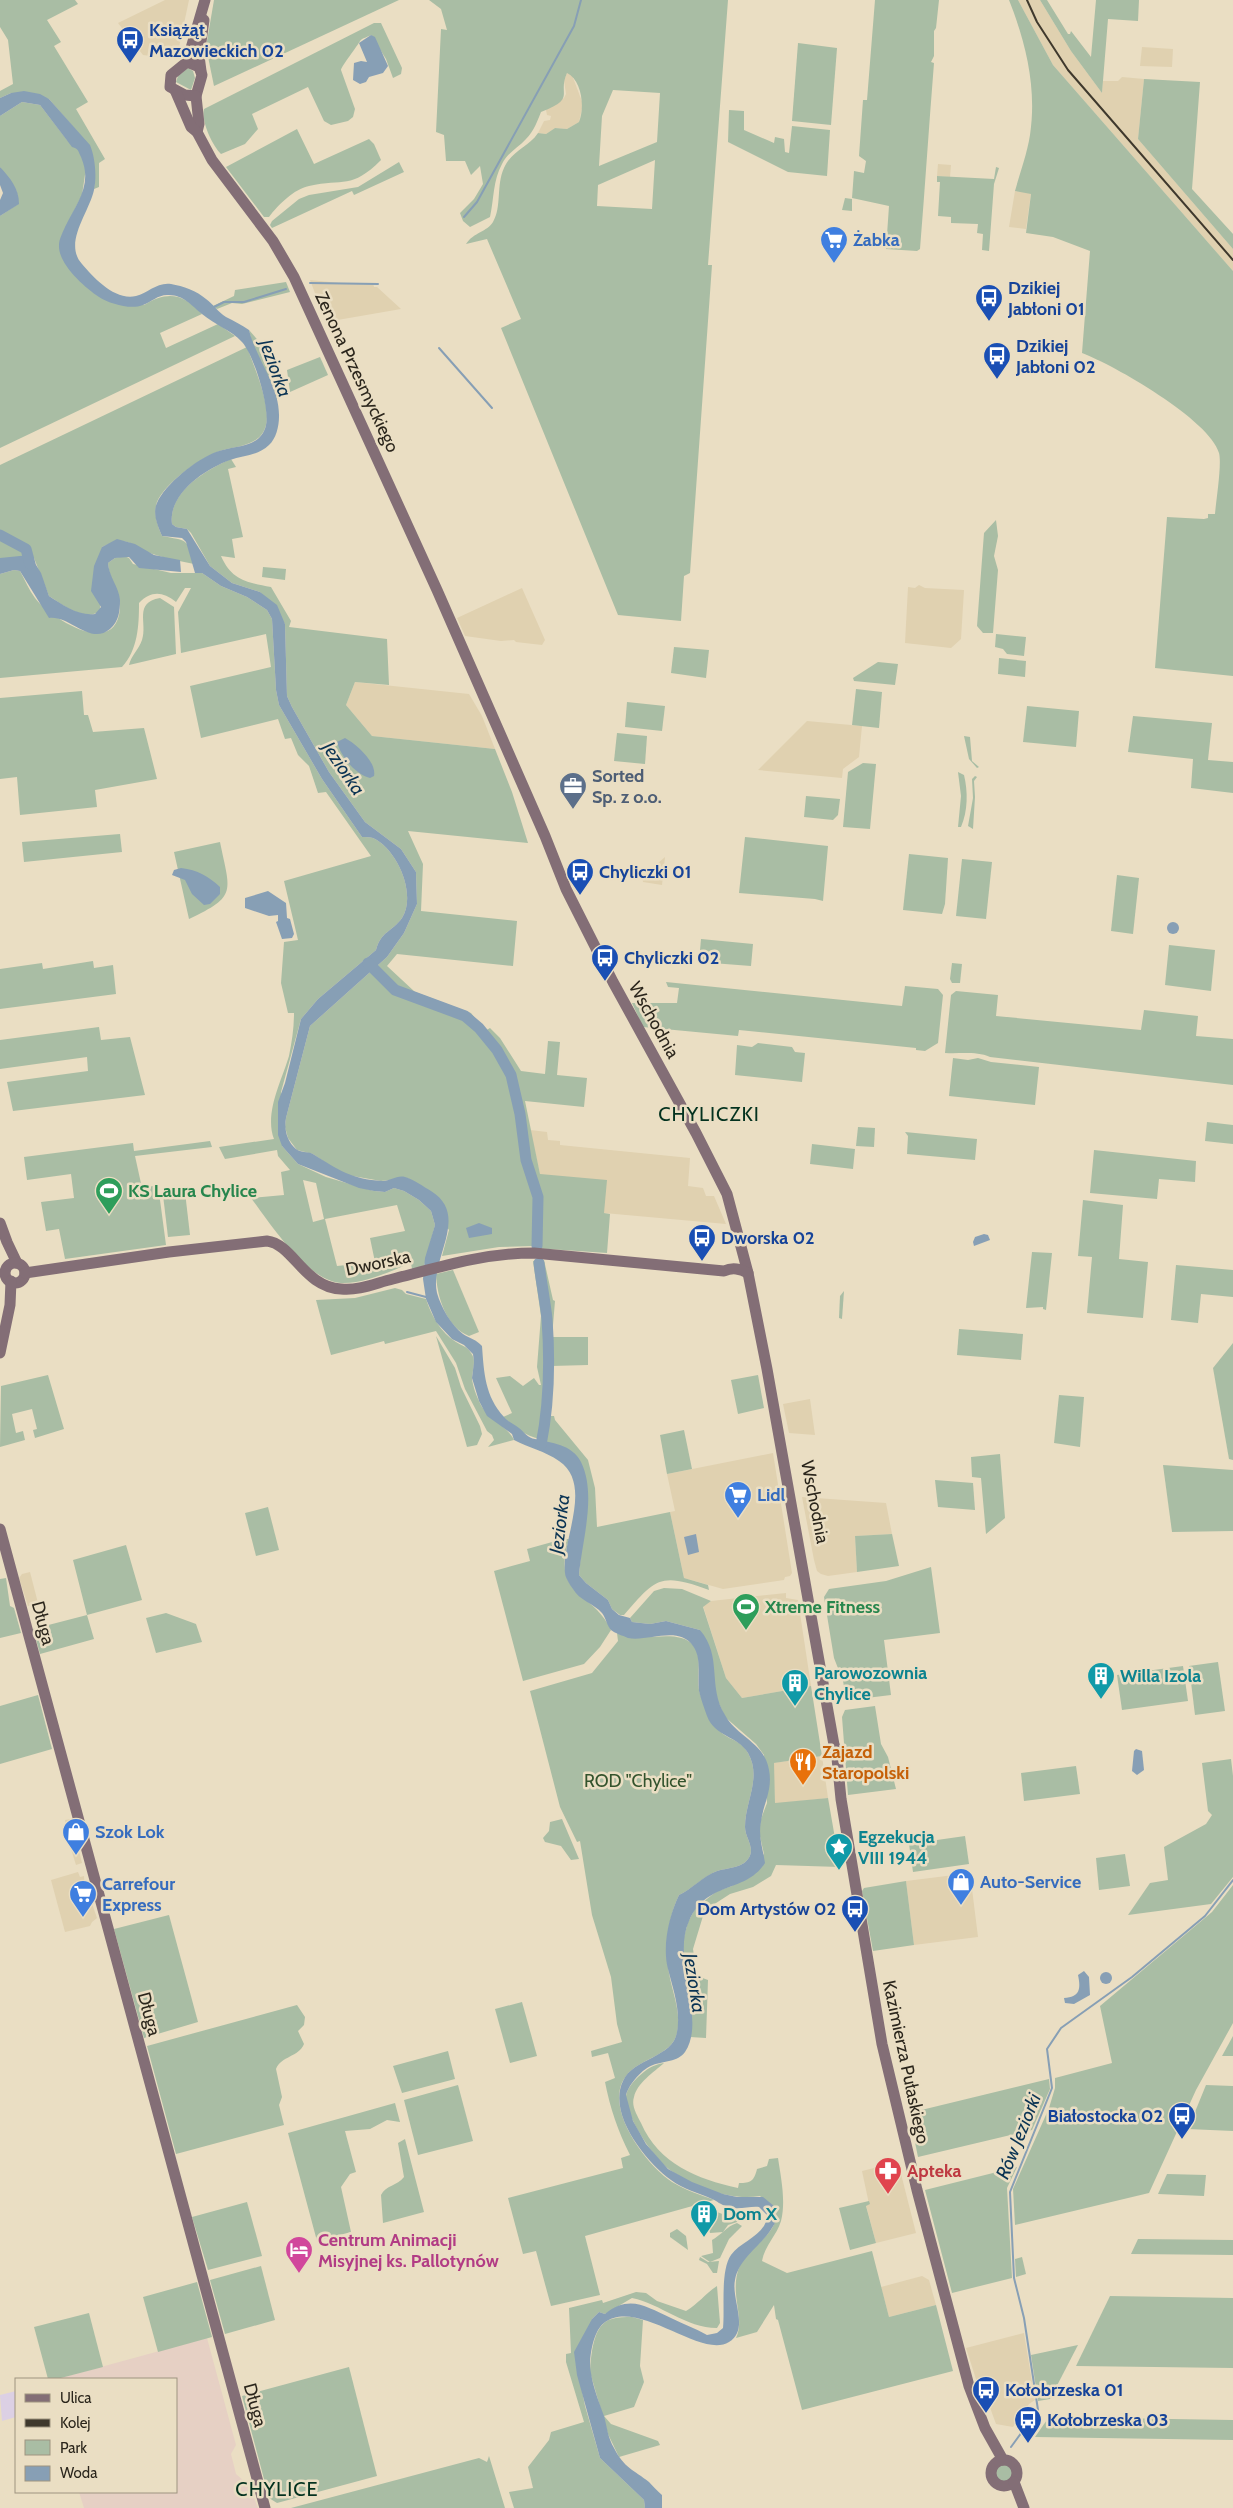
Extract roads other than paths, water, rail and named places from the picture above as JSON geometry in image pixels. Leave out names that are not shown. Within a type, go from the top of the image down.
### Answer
[{"type":"main road","points":[[204,6],[204,23],[199,56],[202,81],[196,96],[185,95],[170,87],[171,75],[187,62],[204,6]]},
{"type":"main road","points":[[187,62],[196,65],[201,71]]},
{"type":"main road","name":"Zenona Przesmyckiego","points":[[175,90],[191,127],[197,132],[212,160],[263,226],[290,270],[460,642]]},
{"type":"main road","name":"Zenona Przesmyckiego","points":[[196,96],[199,124],[197,132]]},
{"type":"main road","name":"Wschodnia","points":[[460,642],[576,909],[727,1194],[748,1273],[778,1428],[778,1437],[809,1585]]},
{"type":"main road","points":[[0,1223],[14,1264]]},
{"type":"main road","name":"Dworska","points":[[18,1279],[169,1252],[267,1241],[280,1246],[315,1281],[330,1288],[354,1289],[492,1255],[534,1253],[724,1271],[729,1276],[741,1277],[748,1273]]},
{"type":"main road","points":[[0,1353],[10,1304],[14,1299],[23,1266],[14,1264]]},
{"type":"main road","points":[[14,1264],[5,1273],[18,1279]]},
{"type":"main road","name":"Długa","points":[[0,1529],[265,2508]]},
{"type":"main road","name":"Kazimierza Pułaskiego","points":[[809,1585],[873,1995],[890,2081],[961,2359],[999,2461]]},
{"type":"main road","points":[[999,2461],[1010,2461],[1016,2466],[1018,2472],[1010,2484],[998,2485],[993,2480],[991,2470],[999,2461]]},
{"type":"main road","points":[[1010,2484],[1023,2508]]},
{"type":"water","points":[[371,35],[375,37],[388,66],[383,73],[369,77],[366,82],[360,84],[353,80],[354,63],[367,62],[359,43]]},
{"type":"water","points":[[24,91],[40,94],[49,99],[90,145],[95,167],[95,185],[76,237],[75,247],[77,256],[93,276],[113,292],[128,297],[140,295],[157,286],[166,284],[194,291],[209,301],[223,315],[249,330],[252,341],[276,394],[279,417],[275,436],[265,449],[220,464],[190,484],[176,503],[172,513],[172,524],[176,527],[187,529],[210,566],[232,583],[260,592],[277,605],[285,624],[287,696],[292,707],[329,772],[365,822],[401,849],[416,872],[417,904],[404,933],[387,957],[310,1026],[286,1118],[285,1127],[288,1139],[298,1150],[313,1154],[345,1173],[383,1181],[405,1177],[431,1191],[442,1201],[448,1213],[448,1225],[436,1280],[437,1293],[444,1310],[463,1334],[482,1346],[489,1392],[504,1417],[530,1437],[554,1443],[572,1451],[581,1462],[586,1475],[588,1489],[587,1518],[579,1575],[608,1600],[612,1609],[619,1615],[630,1618],[632,1622],[650,1624],[666,1621],[700,1630],[707,1640],[711,1651],[717,1693],[725,1715],[730,1723],[762,1753],[769,1770],[770,1784],[760,1827],[765,1863],[757,1873],[706,1899],[697,1908],[689,1921],[685,1937],[684,1954],[691,2007],[691,2039],[685,2052],[678,2058],[645,2069],[633,2081],[626,2095],[633,2121],[646,2144],[668,2169],[692,2182],[723,2194],[737,2197],[763,2197],[774,2206],[777,2218],[773,2227],[742,2263],[738,2271],[734,2288],[739,2322],[738,2330],[729,2342],[717,2345],[702,2343],[651,2322],[618,2317],[604,2323],[594,2339],[590,2367],[610,2440],[618,2455],[626,2464],[662,2495],[662,2508],[645,2508],[644,2500],[600,2458],[577,2375],[574,2352],[592,2319],[599,2312],[605,2314],[622,2305],[638,2304],[707,2335],[717,2333],[723,2328],[725,2270],[731,2255],[758,2233],[766,2222],[767,2215],[759,2207],[734,2208],[724,2205],[681,2186],[661,2172],[651,2162],[632,2136],[620,2108],[619,2094],[628,2073],[635,2067],[661,2053],[674,2041],[677,2032],[678,2016],[666,1960],[666,1941],[672,1912],[679,1895],[712,1873],[742,1864],[750,1855],[751,1847],[745,1827],[753,1781],[752,1762],[744,1747],[715,1728],[711,1723],[699,1691],[699,1667],[696,1651],[687,1640],[680,1636],[672,1635],[636,1639],[614,1632],[602,1613],[579,1596],[569,1583],[565,1575],[565,1560],[574,1514],[574,1484],[569,1471],[559,1461],[514,1440],[512,1434],[487,1416],[479,1401],[472,1378],[473,1354],[464,1345],[452,1339],[436,1322],[426,1299],[423,1279],[425,1258],[435,1225],[431,1211],[419,1200],[404,1191],[394,1188],[385,1192],[359,1188],[298,1164],[282,1146],[278,1135],[278,1102],[285,1083],[301,1019],[318,999],[376,950],[384,935],[402,918],[406,908],[406,885],[397,862],[390,852],[373,838],[362,837],[322,779],[279,705],[276,690],[272,619],[267,610],[247,597],[221,586],[202,573],[195,573],[186,542],[182,538],[162,536],[157,524],[155,511],[157,503],[167,488],[182,473],[208,455],[246,445],[263,433],[267,417],[266,407],[256,369],[247,349],[238,338],[178,296],[164,295],[143,305],[133,307],[121,306],[99,297],[73,274],[63,260],[59,243],[82,193],[85,176],[84,167],[78,150],[72,147],[40,105],[22,102],[0,116],[0,98],[11,93]]},
{"type":"water","points":[[0,167],[16,188],[19,204],[0,216],[0,200],[3,193],[0,185]]},
{"type":"water","points":[[117,539],[135,544],[154,555],[180,560],[181,572],[139,568],[129,557],[115,558],[108,563],[118,591],[120,608],[115,623],[110,629],[102,633],[87,632],[57,618],[49,618],[20,571],[14,570],[0,574],[0,558],[30,555],[41,573],[49,596],[77,612],[95,614],[101,607],[91,591],[94,566],[102,547]]},
{"type":"water","points":[[345,738],[355,744],[369,759],[374,776],[370,778],[364,776],[345,759],[337,742]]},
{"type":"water","points":[[181,868],[193,870],[207,877],[220,887],[220,894],[210,904],[204,905],[192,894],[185,880],[172,875],[174,870]]},
{"type":"water","points":[[268,891],[286,903],[287,918],[290,919],[294,934],[292,938],[282,939],[276,922],[278,921],[278,915],[269,916],[245,908],[245,898]]},
{"type":"water","points":[[1175,922],[1178,923],[1178,933],[1171,934],[1168,933],[1167,926],[1168,923]]},
{"type":"water","points":[[479,1223],[492,1228],[492,1234],[469,1238],[466,1228]]},
{"type":"water","points":[[984,1234],[988,1235],[990,1240],[974,1246],[975,1237]]},
{"type":"water","points":[[696,1534],[699,1552],[688,1555],[684,1537]]},
{"type":"water","points":[[1136,1749],[1142,1751],[1144,1770],[1137,1775],[1132,1771],[1134,1751]]},
{"type":"water","points":[[1084,1971],[1089,1977],[1090,1995],[1074,2004],[1065,2003],[1064,1998],[1073,1996],[1078,1991],[1078,1975]]},
{"type":"water","points":[[1104,1972],[1108,1972],[1112,1978],[1108,1984],[1104,1984],[1100,1980],[1100,1976]]},
{"type":"waterway","points":[[464,217],[477,202],[574,26],[581,0]]},
{"type":"waterway","points":[[310,283],[378,284]]},
{"type":"waterway","points":[[214,307],[224,302],[244,302],[286,289]]},
{"type":"waterway","points":[[439,348],[492,408]]},
{"type":"waterway","points":[[0,535],[26,549],[30,564]]},
{"type":"waterway","name":"Jeziorka","points":[[368,963],[395,990],[465,1016],[479,1028],[497,1050],[511,1075],[520,1114],[526,1160],[538,1197],[537,1246]]},
{"type":"waterway","name":"Jeziorka","points":[[539,1263],[547,1319],[548,1350],[547,1398],[541,1445]]},
{"type":"waterway","points":[[407,1292],[426,1297]]},
{"type":"waterway","name":"Rów Jeziorki","points":[[1011,2447],[1038,2410],[1024,2318],[1014,2278],[1010,2192],[1052,2088],[1047,2049],[1061,2028],[1132,1977],[1205,1916],[1233,1880]]},
{"type":"railway","points":[[1027,0],[1037,22],[1068,70],[1233,260]]},
{"type":"place","name":"Książąt Mazowieckich 02","points":[[130,64]]},
{"type":"place","name":"Żabka","points":[[834,264]]},
{"type":"place","name":"Dzikiej Jabłoni 01","points":[[989,322]]},
{"type":"place","name":"Dzikiej Jabłoni 02","points":[[997,380]]},
{"type":"place","name":"Sorted Sp. z o.o.","points":[[573,810]]},
{"type":"place","name":"Chyliczki 01","points":[[580,896]]},
{"type":"place","name":"Chyliczki 02","points":[[605,982]]},
{"type":"place","name":"KS Laura Chylice","points":[[109,1215]]},
{"type":"place","name":"Dworska 02","points":[[702,1262]]},
{"type":"place","name":"Lidl","points":[[738,1519]]},
{"type":"place","name":"Xtreme Fitness","points":[[746,1631]]},
{"type":"place","name":"Willa Izola","points":[[1101,1700]]},
{"type":"place","name":"Parowozownia Chylice","points":[[795,1707]]},
{"type":"place","name":"Zajazd Staropolski","points":[[803,1786]]},
{"type":"place","name":"Szok Lok","points":[[76,1856]]},
{"type":"place","name":"Egzekucja VIII 1944","points":[[839,1871]]},
{"type":"place","name":"Auto-Service","points":[[961,1906]]},
{"type":"place","name":"Carrefour Express","points":[[83,1918]]},
{"type":"place","name":"Dom Artystów 02","points":[[855,1933]]},
{"type":"place","name":"Białostocka 02","points":[[1182,2140]]},
{"type":"place","name":"Apteka","points":[[888,2195]]},
{"type":"place","name":"Dom X","points":[[704,2238]]},
{"type":"place","name":"Centrum Animacji Misyjnej ks. Pallotynów","points":[[299,2274]]},
{"type":"place","name":"Kołobrzeska 01","points":[[986,2414]]},
{"type":"place","name":"Kołobrzeska 03","points":[[1028,2444]]},
{"type":"district","name":"CHYLICZKI","points":[[709,1114]]},
{"type":"district","name":"CHYLICE","points":[[277,2489]]},
{"type":"park label","name":"ROD \"Chylice\"","points":[[638,1781]]}]
